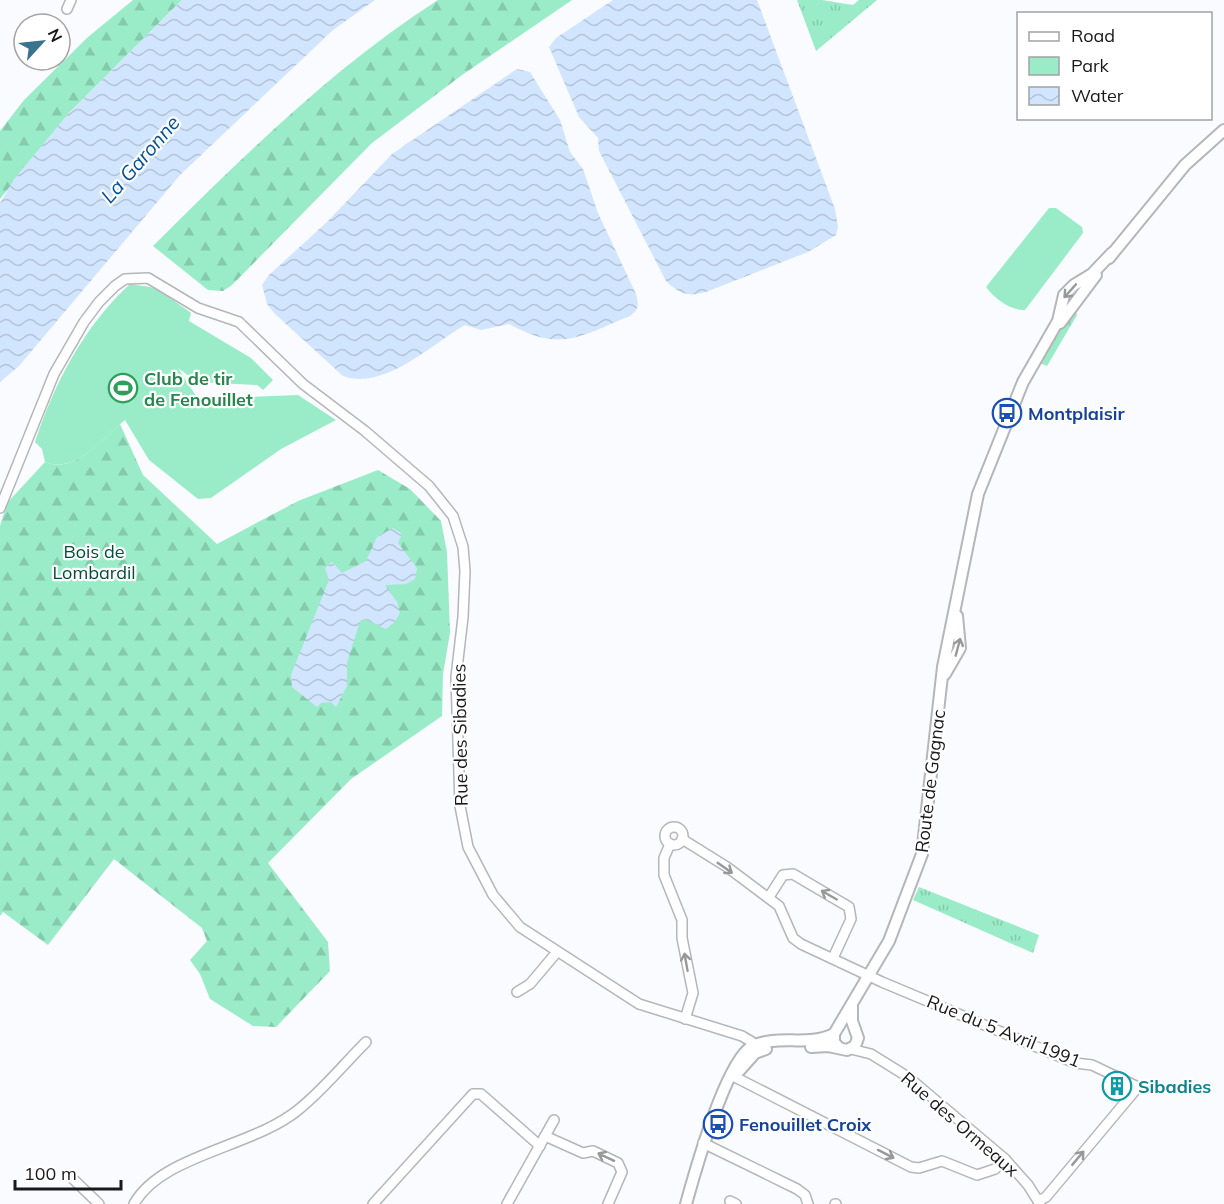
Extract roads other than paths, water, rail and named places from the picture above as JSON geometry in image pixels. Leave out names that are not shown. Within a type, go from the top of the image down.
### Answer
[{"type":"main road","name":"Route de Gagnac","points":[[837,1030],[889,941],[922,854],[943,667],[957,607],[971,518],[978,494],[1023,382],[1060,315],[1064,295],[1074,285],[1092,274],[1185,165],[1224,130]]},
{"type":"main road","points":[[752,1049],[828,1046],[851,1049],[857,1043],[852,1007]]},
{"type":"main road","points":[[752,1049],[818,1040],[848,1026],[856,1032]]},
{"type":"main road","points":[[837,1030],[834,1042],[839,1048]]},
{"type":"main road","points":[[686,1204],[703,1143],[721,1100],[752,1049]]},
{"type":"street","name":"Rue des Sibadies","points":[[0,508],[54,374],[84,322],[115,286],[125,279],[148,278],[198,308],[230,317],[250,332],[303,384],[407,466],[438,495],[453,516],[463,547],[465,571],[463,617],[456,677],[460,806],[463,827],[476,866],[506,914],[520,927],[556,952],[639,1004],[742,1035],[752,1049]]},
{"type":"street","points":[[670,844],[676,844],[682,839],[681,831],[670,828],[665,834],[670,844],[664,858],[664,875],[682,920],[682,938],[693,993],[685,1019]]},
{"type":"street","name":"Rue du 5 Avril 1991","points":[[682,839],[769,897],[785,914],[793,938],[801,945],[870,977],[1075,1063],[1092,1065],[1138,1087],[1039,1203]]},
{"type":"street","points":[[769,897],[783,875],[793,874],[849,907],[852,911],[850,919],[833,958]]},
{"type":"street","points":[[517,992],[530,984],[556,952]]},
{"type":"street","name":"Rue des Ormeaux","points":[[856,1032],[871,1054]]},
{"type":"street","points":[[134,1204],[140,1193],[171,1170],[258,1135],[298,1111],[366,1042]]},
{"type":"street","name":"Rue des Ormeaux","points":[[851,1049],[871,1054],[908,1077],[1005,1159],[1039,1203]]},
{"type":"street","points":[[736,1078],[910,1167],[919,1168],[942,1161],[977,1175],[995,1168],[1005,1159]]},
{"type":"street","points":[[373,1204],[473,1094],[481,1094],[540,1146]]},
{"type":"street","points":[[507,1204],[554,1120]]},
{"type":"street","points":[[545,1136],[583,1153],[592,1151],[618,1162],[622,1172],[608,1204]]},
{"type":"street","points":[[703,1143],[797,1189],[805,1195],[808,1204]]},
{"type":"street","points":[[71,1177],[99,1204]]},
{"type":"water","name":"La Garonne","points":[[182,0],[375,0],[333,30],[180,175],[19,366],[0,382],[0,203],[15,178],[69,113]]},
{"type":"water","points":[[613,0],[757,0],[835,209],[838,227],[836,235],[808,252],[706,292],[684,293],[666,281],[599,151],[598,138],[579,117],[549,47],[556,38]]},
{"type":"water","points":[[517,69],[530,72],[560,120],[570,152],[583,169],[598,213],[636,294],[637,309],[630,316],[570,338],[543,338],[509,324],[481,330],[465,325],[391,371],[375,377],[359,379],[343,376],[275,314],[267,304],[262,285],[269,275],[327,222],[392,154]]},
{"type":"water","points":[[393,528],[402,534],[398,543],[417,568],[415,579],[406,584],[385,585],[397,602],[400,613],[394,623],[386,629],[365,619],[360,621],[347,663],[347,686],[336,707],[331,702],[321,703],[317,707],[292,687],[291,675],[329,580],[325,568],[332,562],[342,573],[366,561],[377,537]]},
{"type":"place","name":"Club de tir de Fenouillet","points":[[123,388]]},
{"type":"place","name":"Montplaisir","points":[[1007,413]]},
{"type":"place","name":"Sibadies","points":[[1117,1086]]},
{"type":"place","name":"Fenouillet Croix","points":[[718,1124]]},
{"type":"park label","name":"Bois de Lombardil","points":[[94,561]]}]
